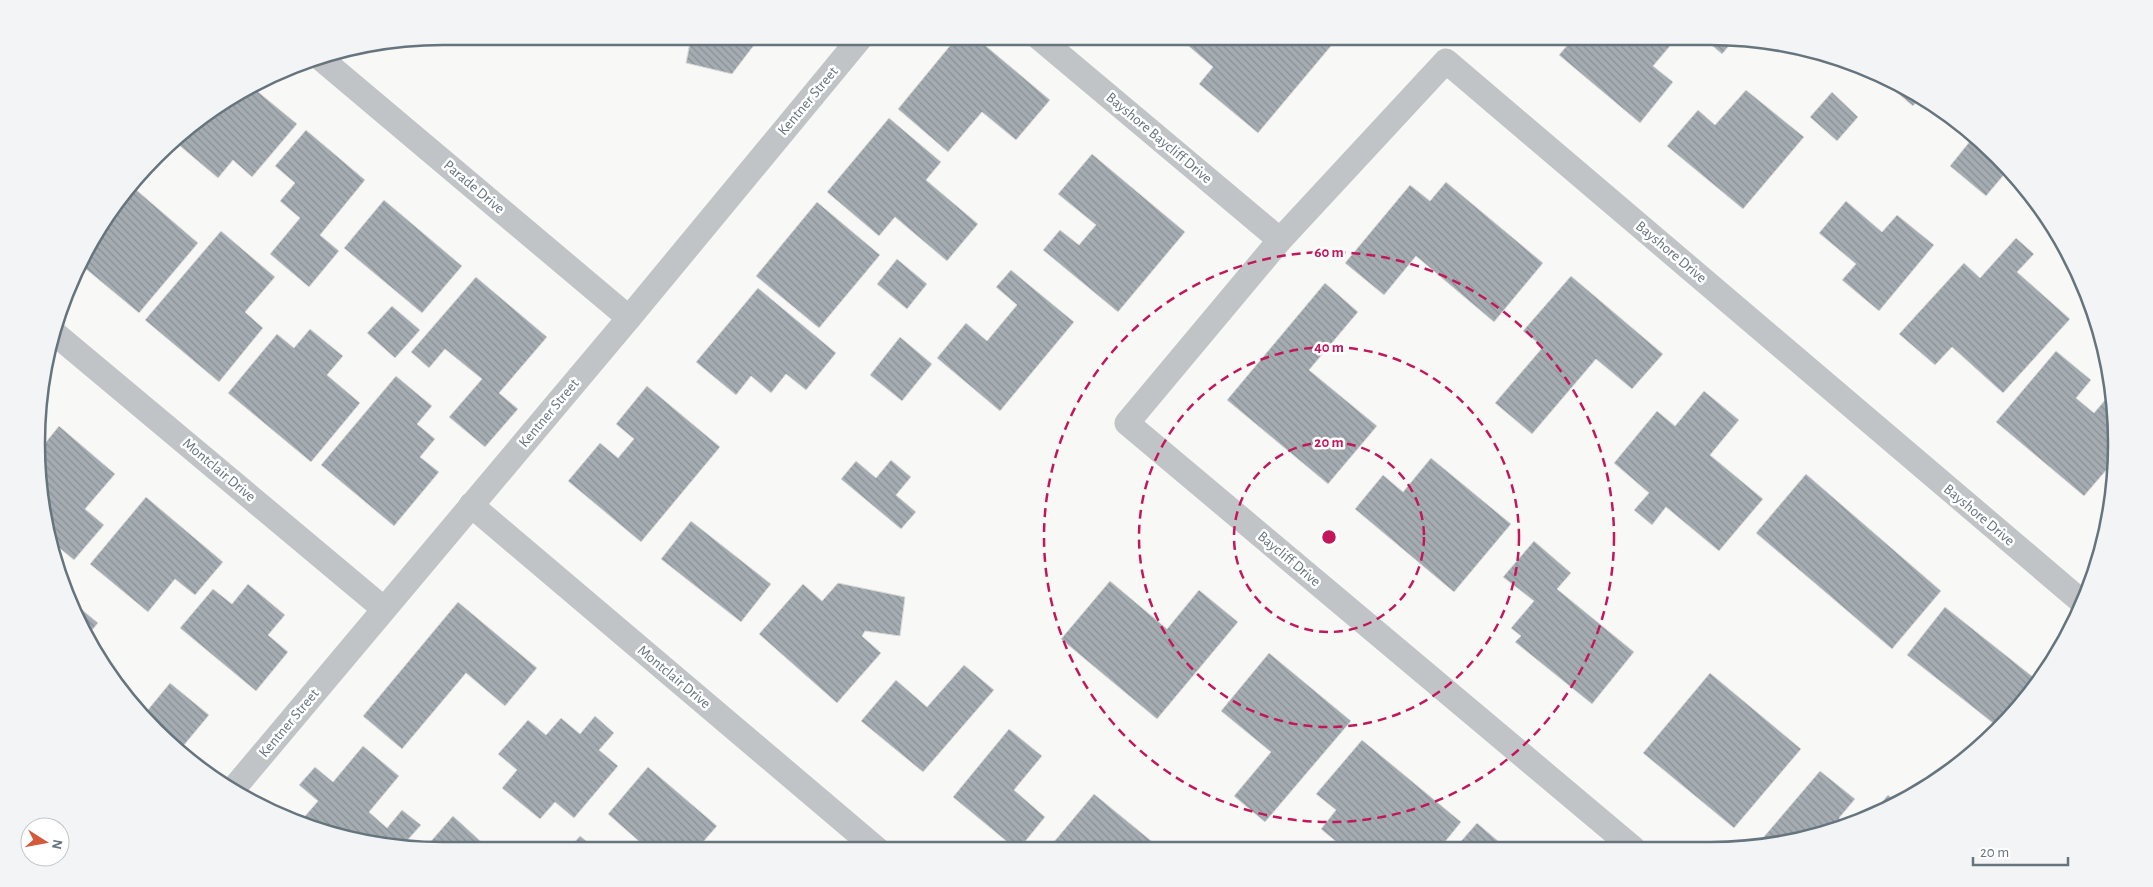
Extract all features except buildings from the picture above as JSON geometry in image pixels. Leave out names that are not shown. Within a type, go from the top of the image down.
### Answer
[{"type":"street","name":"Kentner Street","points":[[237,785],[629,318],[855,45]]},
{"type":"street","name":"Bayshore Baycliff Drive","points":[[1048,45],[1280,240]]},
{"type":"street","name":"Bayshore Drive","points":[[1280,240],[1446,61],[2077,598]]},
{"type":"street","name":"Parade Drive","points":[[326,63],[629,318]]},
{"type":"street","name":"Baycliff Drive","points":[[1280,240],[1127,423],[1626,842]]},
{"type":"street","name":"Montclair Drive","points":[[60,337],[384,609]]},
{"type":"street","name":"Montclair Drive","points":[[471,505],[869,842]]}]
